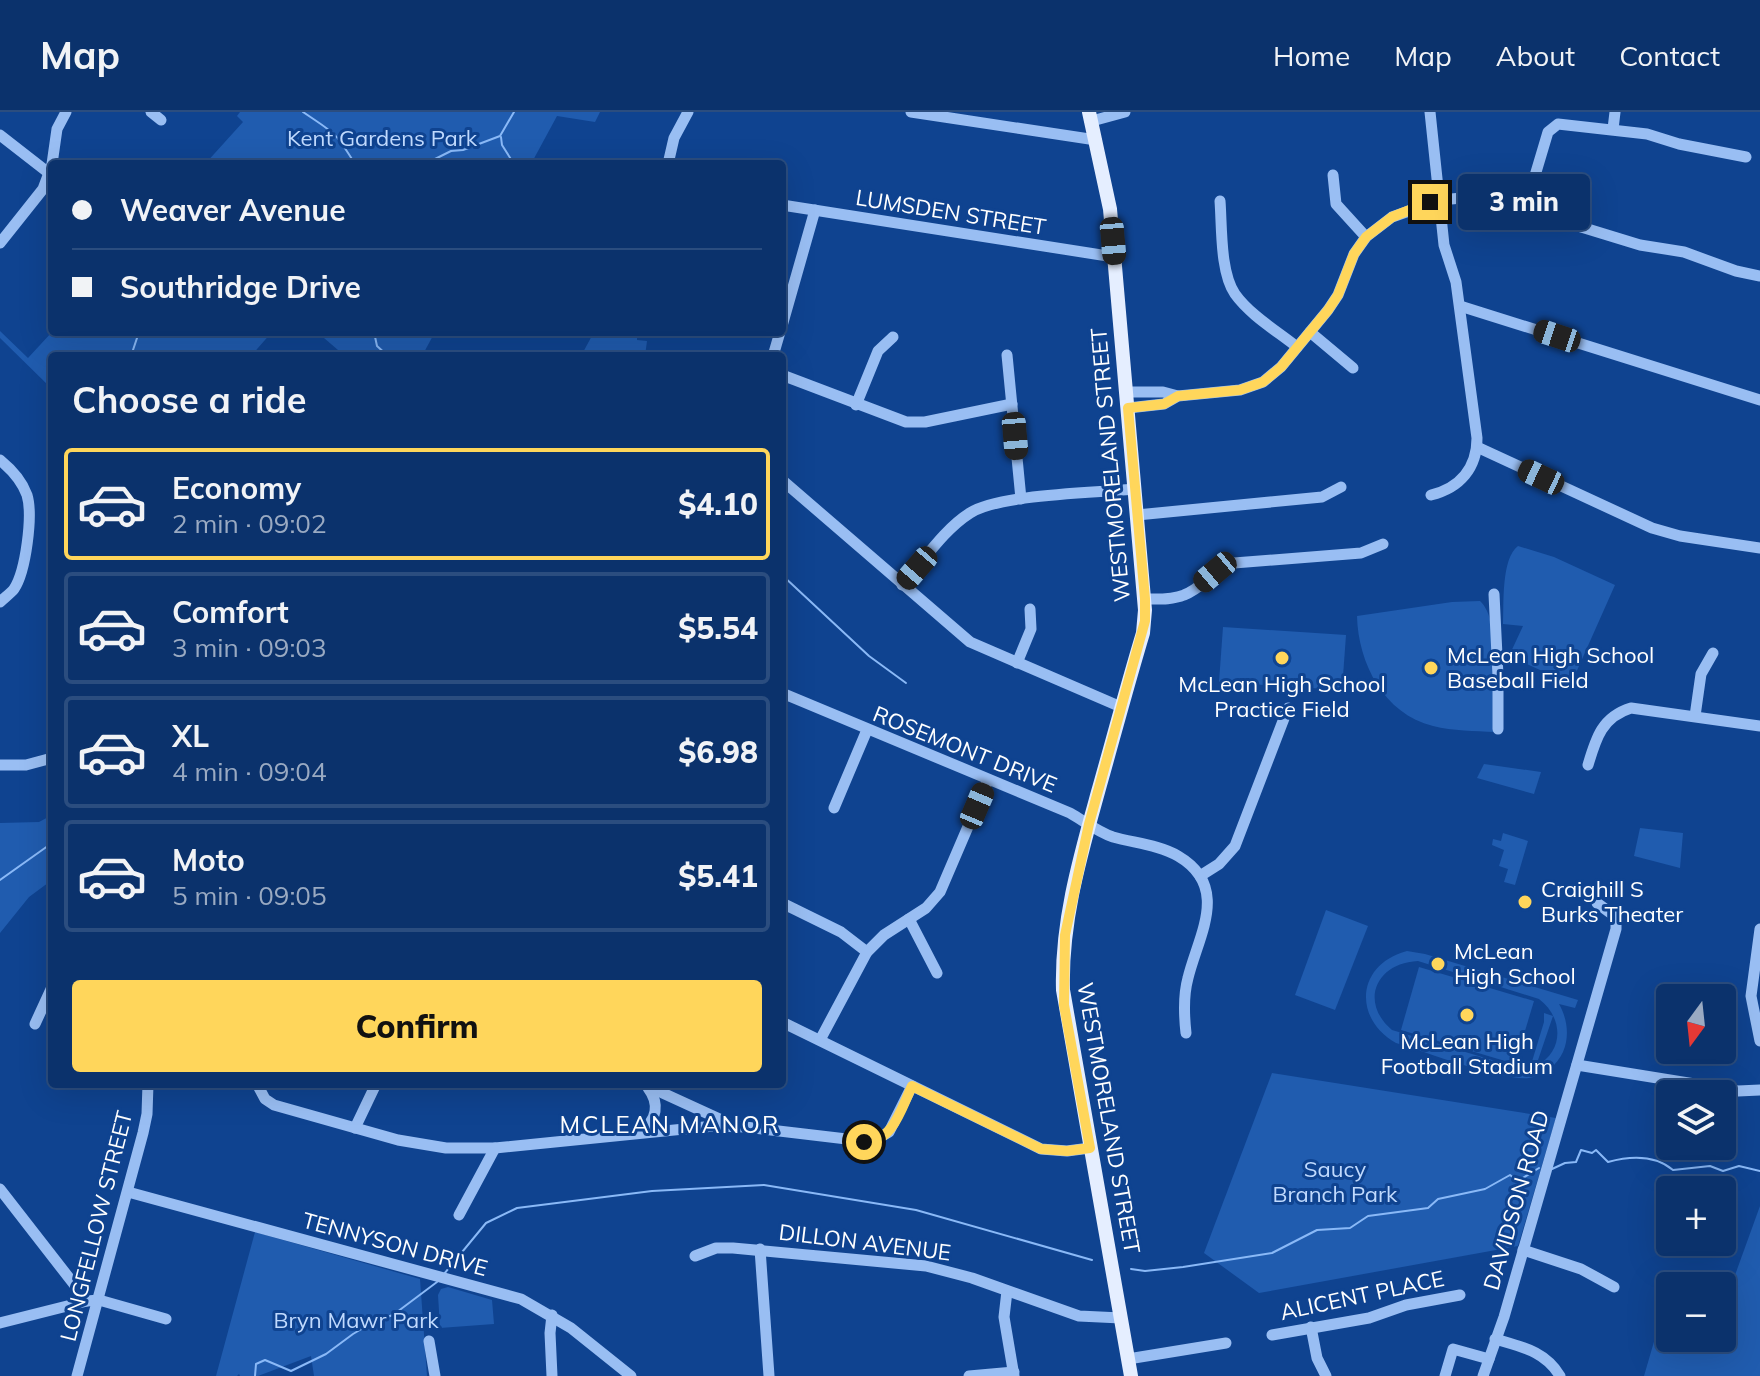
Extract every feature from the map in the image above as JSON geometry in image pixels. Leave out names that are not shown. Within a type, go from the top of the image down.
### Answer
[{"type":"main road","name":"WESTMORELAND STREET","points":[[1090,117],[1108,194],[1145,599],[1143,633],[1089,824],[1066,927],[1063,982],[1064,1005],[1131,1376]]},
{"type":"street","points":[[52,160],[57,129],[66,112]]},
{"type":"street","points":[[669,160],[674,138],[688,112]]},
{"type":"street","points":[[911,112],[1096,140]]},
{"type":"street","points":[[1090,117],[1125,112]]},
{"type":"street","points":[[1430,112],[1444,245],[1460,306],[1477,447],[1471,466],[1458,483],[1431,495]]},
{"type":"street","points":[[1613,129],[1615,112]]},
{"type":"street","points":[[1525,209],[1544,130],[1565,123],[1613,129],[1746,157]]},
{"type":"street","points":[[0,135],[48,166]]},
{"type":"street","points":[[1333,175],[1336,204],[1366,237]]},
{"type":"street","points":[[0,243],[43,189],[48,176]]},
{"type":"street","points":[[1126,392],[1163,392],[1178,396],[1251,387],[1273,375],[1338,295],[1348,266],[1366,237],[1407,210],[1440,200],[1479,198],[1640,245],[1684,252],[1736,271],[1760,276]]},
{"type":"street","points":[[1220,201],[1226,271],[1231,286],[1242,302],[1297,347]]},
{"type":"street","name":"LUMSDEN STREET","points":[[786,206],[1114,257]]},
{"type":"street","points":[[786,312],[815,210]]},
{"type":"street","points":[[1460,306],[1760,400]]},
{"type":"street","points":[[1310,332],[1353,368]]},
{"type":"street","points":[[856,405],[878,351],[893,337]]},
{"type":"street","points":[[1007,355],[1021,499]]},
{"type":"street","points":[[786,377],[894,420],[917,423],[1012,404]]},
{"type":"street","points":[[1128,408],[1164,404],[1178,396]]},
{"type":"street","points":[[1477,447],[1652,528],[1680,536],[1760,548]]},
{"type":"street","points":[[0,460],[27,493],[31,512],[30,531],[14,589],[0,602]]},
{"type":"street","points":[[786,484],[970,642],[1121,707]]},
{"type":"street","points":[[1137,515],[1322,497],[1341,487]]},
{"type":"street","points":[[902,585],[971,512],[993,503],[1021,499],[1135,489]]},
{"type":"street","points":[[1145,599],[1172,599],[1188,594],[1221,568],[1234,563],[1361,553],[1383,544]]},
{"type":"street","points":[[1494,594],[1498,729]]},
{"type":"street","points":[[1017,663],[1031,629],[1030,609]]},
{"type":"street","points":[[1695,716],[1701,674],[1713,653]]},
{"type":"street","name":"ROSEMONT DRIVE","points":[[786,695],[1070,813],[1110,836],[1178,856],[1200,876]]},
{"type":"street","points":[[1186,1033],[1184,1011],[1187,979],[1204,931],[1208,909],[1200,876],[1219,864],[1235,846],[1288,708]]},
{"type":"street","points":[[1588,765],[1601,728],[1622,711],[1641,708],[1760,726]]},
{"type":"street","points":[[834,808],[867,730]]},
{"type":"street","points":[[0,765],[21,765],[48,759]]},
{"type":"street","points":[[820,1040],[867,952],[884,935],[926,908],[940,892],[988,780]]},
{"type":"street","name":"DAVIDSON ROAD","points":[[1483,1376],[1540,1195],[1540,1185],[1617,922],[1612,913],[1597,903]]},
{"type":"street","points":[[786,905],[841,932],[867,952]]},
{"type":"street","points":[[909,919],[937,973]]},
{"type":"street","points":[[1760,929],[1751,996],[1760,1041]]},
{"type":"street","points":[[35,1024],[48,996]]},
{"type":"street","points":[[786,1024],[1041,1149],[1067,1151],[1090,1148]]},
{"type":"street","points":[[1577,1065],[1738,1091],[1760,1090]]},
{"type":"street","points":[[259,1088],[265,1099],[274,1105],[355,1128],[422,1145],[495,1148],[714,1126],[872,1142],[889,1132],[912,1086]]},
{"type":"street","name":"LONGFELLOW STREET","points":[[77,1376],[93,1300],[128,1192],[147,1114],[148,1088]]},
{"type":"street","points":[[355,1128],[374,1088]]},
{"type":"street","points":[[637,1133],[649,1125],[656,1112],[654,1097],[646,1088]]},
{"type":"street","points":[[651,1088],[703,1113],[745,1127]]},
{"type":"street","points":[[459,1215],[495,1148]]},
{"type":"street","points":[[0,1189],[93,1300]]},
{"type":"street","name":"TENNYSON DRIVE","points":[[128,1192],[521,1299],[552,1315],[631,1376]]},
{"type":"street","name":"DILLON AVENUE","points":[[695,1256],[716,1248],[760,1249],[917,1264],[972,1278],[1079,1316],[1121,1318]]},
{"type":"street","points":[[760,1249],[769,1376]]},
{"type":"street","points":[[1523,1250],[1581,1269],[1614,1287]]},
{"type":"street","points":[[969,1376],[1014,1374],[1004,1317],[1007,1291]]},
{"type":"street","name":"ALICENT PLACE","points":[[1272,1335],[1369,1318],[1406,1305],[1460,1295]]},
{"type":"street","points":[[0,1323],[93,1300],[166,1319]]},
{"type":"street","points":[[552,1315],[552,1376]]},
{"type":"street","points":[[1311,1327],[1317,1358],[1326,1376]]},
{"type":"street","points":[[1495,1339],[1538,1353],[1554,1366],[1560,1376]]},
{"type":"street","points":[[429,1341],[435,1376]]},
{"type":"street","points":[[1128,1359],[1226,1343]]},
{"type":"street","points":[[1445,1376],[1453,1349],[1489,1359]]},
{"type":"green space","name":"Kent Gardens Park","points":[[240,112],[600,112],[595,122],[557,116],[533,160],[209,160],[243,122],[237,116]]},
{"type":"green space","points":[[0,331],[28,358],[48,336],[268,336],[254,352],[48,352],[48,385],[0,338]]},
{"type":"green space","points":[[322,336],[433,336],[424,352],[340,352]]},
{"type":"green space","points":[[592,336],[637,336],[637,340],[647,341],[646,352],[583,352]]},
{"type":"green space","points":[[1518,546],[1554,557],[1615,585],[1571,684],[1509,656],[1523,626],[1503,624],[1506,571]]},
{"type":"green space","name":"McLean High School Baseball Field","points":[[1480,601],[1487,611],[1494,643],[1495,732],[1456,730],[1416,720],[1388,698],[1377,684],[1362,651],[1357,616]]},
{"type":"green space","name":"McLean High School Practice Field","points":[[1223,627],[1346,635],[1342,690],[1219,682]]},
{"type":"green space","points":[[1484,764],[1541,772],[1534,794],[1477,778]]},
{"type":"green space","points":[[48,817],[48,883],[29,897],[0,933],[0,823],[39,822]]},
{"type":"green space","points":[[1640,828],[1683,833],[1680,868],[1634,856]]},
{"type":"green space","points":[[1503,833],[1528,841],[1515,885],[1504,882],[1508,869],[1499,866],[1504,850],[1492,845],[1493,839],[1501,841]]},
{"type":"green space","points":[[1326,910],[1368,926],[1335,1010],[1295,995]]},
{"type":"green space","points":[[1407,951],[1425,954],[1578,1000],[1575,1008],[1559,1004],[1567,1033],[1560,1057],[1540,1075],[1517,1078],[1483,1071],[1396,1043],[1372,1020],[1366,992],[1378,967]],"holes":[[[1418,961],[1539,999],[1553,1015],[1556,1043],[1552,1052],[1536,1066],[1553,1016],[1544,1013],[1530,1068],[1522,1069],[1392,1030],[1376,1008],[1375,996],[1383,976],[1403,963]]]},
{"type":"green space","name":"McLean High Football Stadium","points":[[1419,967],[1534,1001],[1515,1064],[1401,1030]]},
{"type":"green space","name":"Saucy Branch Park","points":[[1272,1073],[1556,1118],[1518,1246],[1259,1293],[1204,1253]]},
{"type":"green space","points":[[1760,1206],[1760,1376],[1644,1376],[1656,1335],[1656,1352],[1736,1352],[1736,1272]]},
{"type":"green space","name":"Bryn Mawr Park","points":[[255,1232],[420,1279],[427,1376],[314,1376],[311,1356],[258,1376],[216,1376]]},
{"type":"green space","points":[[448,1287],[492,1300],[494,1324],[440,1328],[438,1295],[441,1289]]},
{"type":"waterway","points":[[303,112],[333,134],[352,160]]},
{"type":"waterway","points":[[429,160],[500,136],[514,112]]},
{"type":"waterway","points":[[501,137],[502,145],[511,160]]},
{"type":"waterway","points":[[132,352],[138,336]]},
{"type":"waterway","points":[[375,336],[377,346],[384,352]]},
{"type":"waterway","points":[[786,579],[869,656],[906,683]]},
{"type":"waterway","points":[[0,880],[48,846]]},
{"type":"waterway","points":[[1552,1169],[1576,1162],[1581,1150],[1592,1153],[1596,1150],[1608,1162],[1642,1158],[1673,1170],[1710,1166],[1723,1171],[1739,1166],[1760,1171]]},
{"type":"waterway","points":[[1131,1269],[1145,1271],[1183,1267],[1272,1253],[1317,1230],[1350,1228],[1368,1216],[1428,1208],[1438,1199],[1485,1189],[1510,1175],[1518,1181],[1539,1168]]},
{"type":"waterway","points":[[444,1274],[486,1223],[517,1208],[652,1191],[764,1185],[916,1210],[1092,1260]]},
{"type":"waterway","points":[[255,1376],[256,1364],[265,1360],[291,1371],[326,1354],[375,1321],[393,1315],[437,1282]]},
{"type":"place","name":"McLean High School Practice Field","points":[[1282,658]]},
{"type":"place","name":"McLean High School Baseball Field","points":[[1431,668]]},
{"type":"place","name":"Craighill S Burks Theater","points":[[1525,902]]},
{"type":"place","name":"McLean High School","points":[[1438,964]]},
{"type":"place","name":"McLean High Football Stadium","points":[[1467,1015]]},
{"type":"district","name":"MCLEAN MANOR","points":[[670,1124]]},
{"type":"route","points":[[864,1142],[878,1140],[889,1132],[912,1086],[1041,1149],[1067,1151],[1090,1148],[1064,1005],[1063,949],[1089,824],[1145,621],[1128,408],[1164,404],[1178,396],[1240,390],[1263,382],[1281,367],[1328,310],[1338,295],[1354,254],[1366,237],[1392,217],[1430,202]]}]
